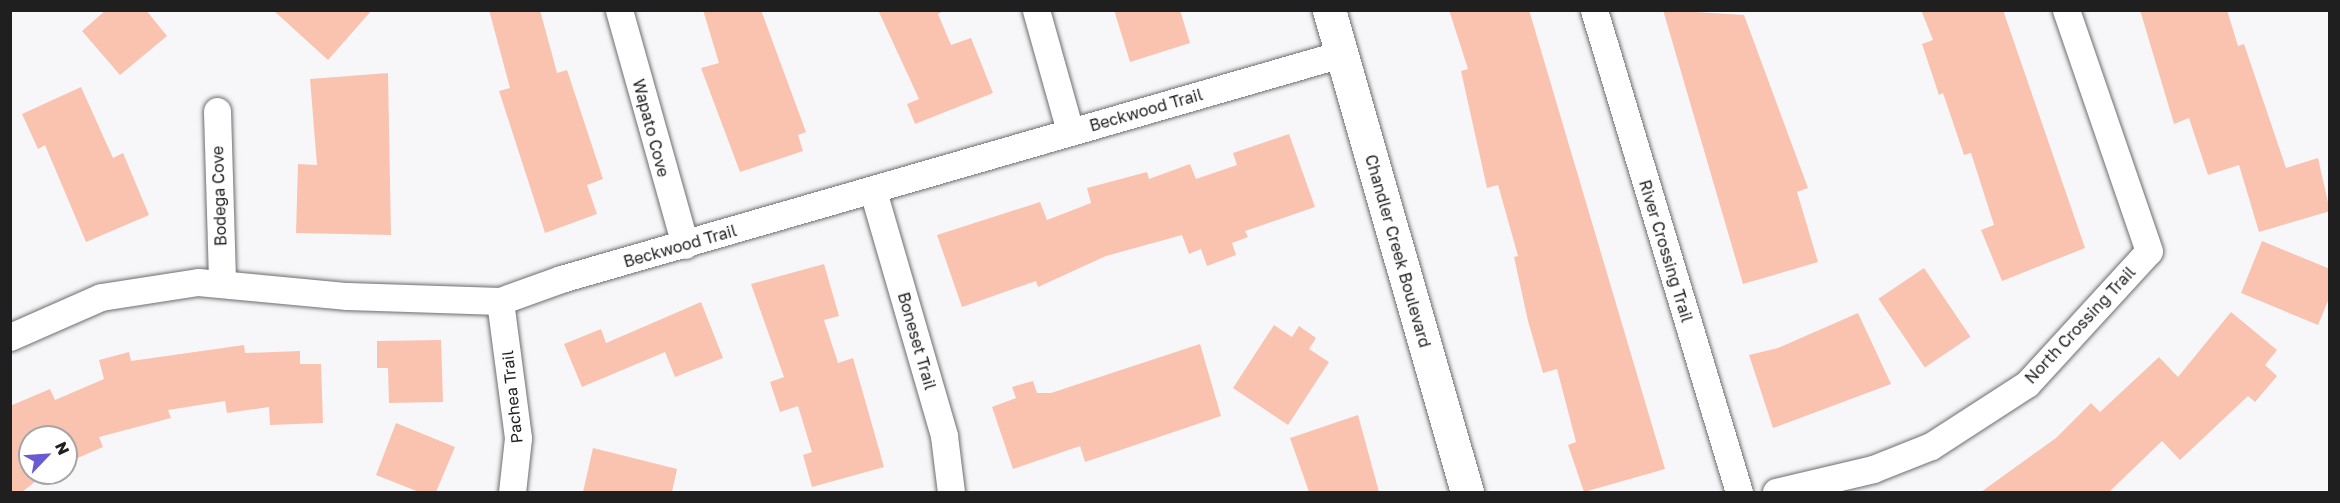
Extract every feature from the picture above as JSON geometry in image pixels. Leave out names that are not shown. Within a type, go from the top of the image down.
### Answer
[{"type":"street","name":"Wapato Cove","points":[[619,10],[685,245]]},
{"type":"street","points":[[1036,10],[1070,131]]},
{"type":"street","name":"Chandler Creek Boulevard","points":[[1329,10],[1467,492]]},
{"type":"street","name":"River Crossing Trail","points":[[1594,10],[1739,492]]},
{"type":"street","name":"North Crossing Trail","points":[[1776,492],[1873,469],[1931,446],[2008,397],[2027,384],[2149,251],[2066,10]]},
{"type":"street","name":"Beckwood Trail","points":[[10,337],[101,297],[149,286],[222,282],[347,296],[500,301],[1070,131],[1341,54]]},
{"type":"street","name":"Bodega Cove","points":[[217,111],[222,282]]},
{"type":"street","name":"Boneset Trail","points":[[873,191],[944,436],[951,492]]},
{"type":"street","name":"Pachea Trail","points":[[500,301],[518,438],[512,492]]},
{"type":"building","points":[[106,10],[146,10],[167,36],[120,75],[82,31]]},
{"type":"building","points":[[273,10],[372,10],[328,60]]},
{"type":"building","points":[[489,10],[540,10],[557,73],[567,70],[603,179],[587,185],[597,214],[545,233],[499,91],[510,88]]},
{"type":"building","points":[[703,10],[761,10],[806,132],[798,135],[803,151],[740,172],[701,68],[719,63]]},
{"type":"building","points":[[878,10],[945,10],[938,14],[951,45],[971,38],[993,93],[915,124],[907,104],[919,99]]},
{"type":"building","points":[[1114,10],[1180,10],[1190,43],[1130,62]]},
{"type":"building","points":[[1449,10],[1529,10],[1665,469],[1584,492],[1568,445],[1576,442],[1557,369],[1543,373],[1528,321],[1514,257],[1518,256],[1498,185],[1487,188],[1461,71],[1468,69]]},
{"type":"building","points":[[1663,10],[1744,15],[1808,188],[1797,192],[1818,262],[1743,284]]},
{"type":"building","points":[[1921,10],[2003,10],[2085,248],[2002,281],[1981,230],[1994,225],[1971,153],[1964,155],[1943,93],[1939,95],[1922,44],[1933,40]]},
{"type":"building","points":[[2140,10],[2227,10],[2238,46],[2244,44],[2286,168],[2318,158],[2330,211],[2259,232],[2239,165],[2208,175],[2189,118],[2174,124]]},
{"type":"building","points":[[388,73],[391,235],[296,233],[298,164],[317,165],[310,79]]},
{"type":"building","points":[[81,87],[113,158],[123,153],[149,215],[86,242],[45,145],[38,149],[22,114]]},
{"type":"building","points":[[1289,134],[1315,207],[1245,231],[1248,237],[1232,243],[1236,255],[1207,266],[1201,249],[1189,254],[1182,235],[1106,256],[1038,287],[1036,281],[962,307],[937,235],[1040,202],[1047,220],[1091,203],[1087,188],[1147,172],[1149,179],[1190,164],[1196,179],[1237,165],[1233,153]]},
{"type":"building","points":[[2262,241],[2330,269],[2330,296],[2318,325],[2241,293]]},
{"type":"building","points":[[824,264],[839,316],[824,320],[838,363],[853,358],[884,467],[812,487],[803,455],[812,452],[798,406],[780,412],[770,382],[784,377],[751,284]]},
{"type":"building","points":[[1924,268],[1970,337],[1925,368],[1878,299]]},
{"type":"building","points":[[701,302],[723,358],[675,377],[665,352],[582,387],[564,344],[601,329],[606,343]]},
{"type":"building","points":[[2231,312],[2277,350],[2265,365],[2277,376],[2255,402],[2248,396],[2180,460],[2162,441],[2109,492],[1981,492],[2056,438],[2091,403],[2100,412],[2159,357],[2178,377]]},
{"type":"building","points":[[1858,313],[1891,384],[1773,428],[1749,355],[1778,348]]},
{"type":"building","points":[[1274,325],[1292,337],[1299,326],[1316,338],[1309,349],[1329,362],[1288,425],[1233,388]]},
{"type":"building","points":[[441,340],[443,402],[389,403],[388,368],[377,368],[377,341]]},
{"type":"building","points":[[1200,344],[1221,416],[1085,462],[1080,446],[1013,469],[992,407],[1016,398],[1012,387],[1033,381],[1037,393],[1051,393]]},
{"type":"building","points":[[244,345],[245,353],[300,351],[300,364],[321,364],[323,423],[270,425],[269,407],[227,413],[225,401],[168,410],[171,418],[99,437],[103,447],[78,458],[78,425],[18,425],[18,485],[31,485],[22,492],[10,492],[10,406],[50,389],[55,400],[104,379],[99,360],[129,352],[131,361]]},
{"type":"building","points":[[1358,415],[1379,492],[1309,492],[1290,438]]},
{"type":"building","points":[[396,423],[455,447],[436,492],[419,492],[376,475]]},
{"type":"building","points":[[593,448],[677,469],[672,492],[583,492]]}]
